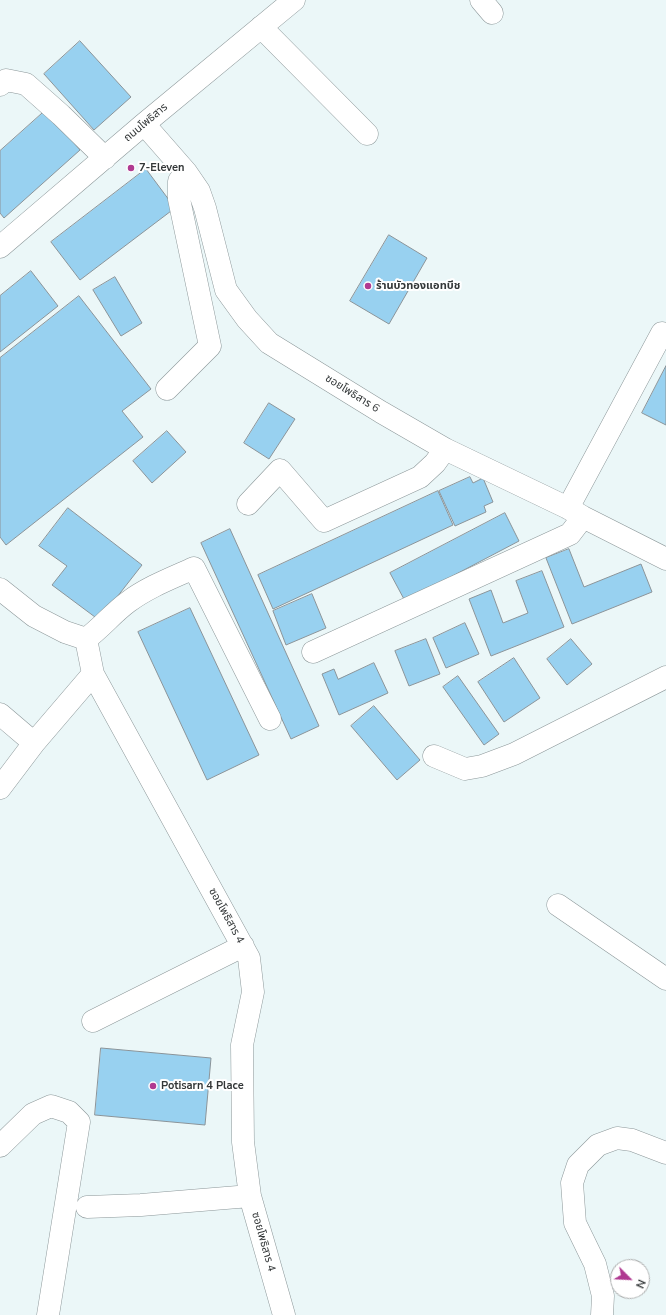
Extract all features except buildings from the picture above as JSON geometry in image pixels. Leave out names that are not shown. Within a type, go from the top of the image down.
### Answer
[{"type":"street","name":"ถนนโพธิสาร","points":[[0,247],[144,124],[294,0]]},
{"type":"street","points":[[261,27],[367,134]]},
{"type":"street","points":[[0,85],[6,80],[26,84],[106,158]]},
{"type":"street","name":"ซอยโพธิสาร 6","points":[[144,124],[186,172],[199,191],[205,208],[226,290],[247,319],[269,343],[381,412],[445,449],[666,559]]},
{"type":"street","points":[[167,389],[210,346],[179,199],[179,181],[186,172]]},
{"type":"street","points":[[314,652],[570,534],[576,513],[662,333]]},
{"type":"street","points":[[248,504],[280,470],[324,521],[420,477],[435,463],[445,449]]},
{"type":"street","points":[[0,589],[34,616],[65,632],[86,640],[127,602],[153,586],[194,568],[270,719]]},
{"type":"street","name":"ซอยโพธิสาร 4","points":[[86,640],[93,674],[249,958],[253,992],[242,1046],[243,1142],[250,1196],[284,1315]]},
{"type":"street","points":[[0,788],[34,743],[93,674]]},
{"type":"street","points":[[434,756],[465,769],[482,766],[514,754],[666,677]]},
{"type":"street","points":[[0,714],[34,743]]},
{"type":"street","points":[[558,905],[666,979]]},
{"type":"street","points":[[93,1021],[243,946]]},
{"type":"street","points":[[0,1146],[34,1114],[51,1106],[69,1112],[79,1122],[48,1315]]},
{"type":"street","points":[[602,1315],[603,1296],[595,1264],[575,1223],[572,1183],[578,1165],[598,1144],[617,1138],[632,1140],[666,1153]]},
{"type":"street","points":[[87,1207],[141,1205],[250,1196]]},
{"type":"place","name":"7-Eleven","points":[[131,168]]},
{"type":"place","name":"ร้านบัวทองแอทบีช","points":[[368,286]]},
{"type":"place","name":"Potisarn 4 Place","points":[[153,1086]]}]
